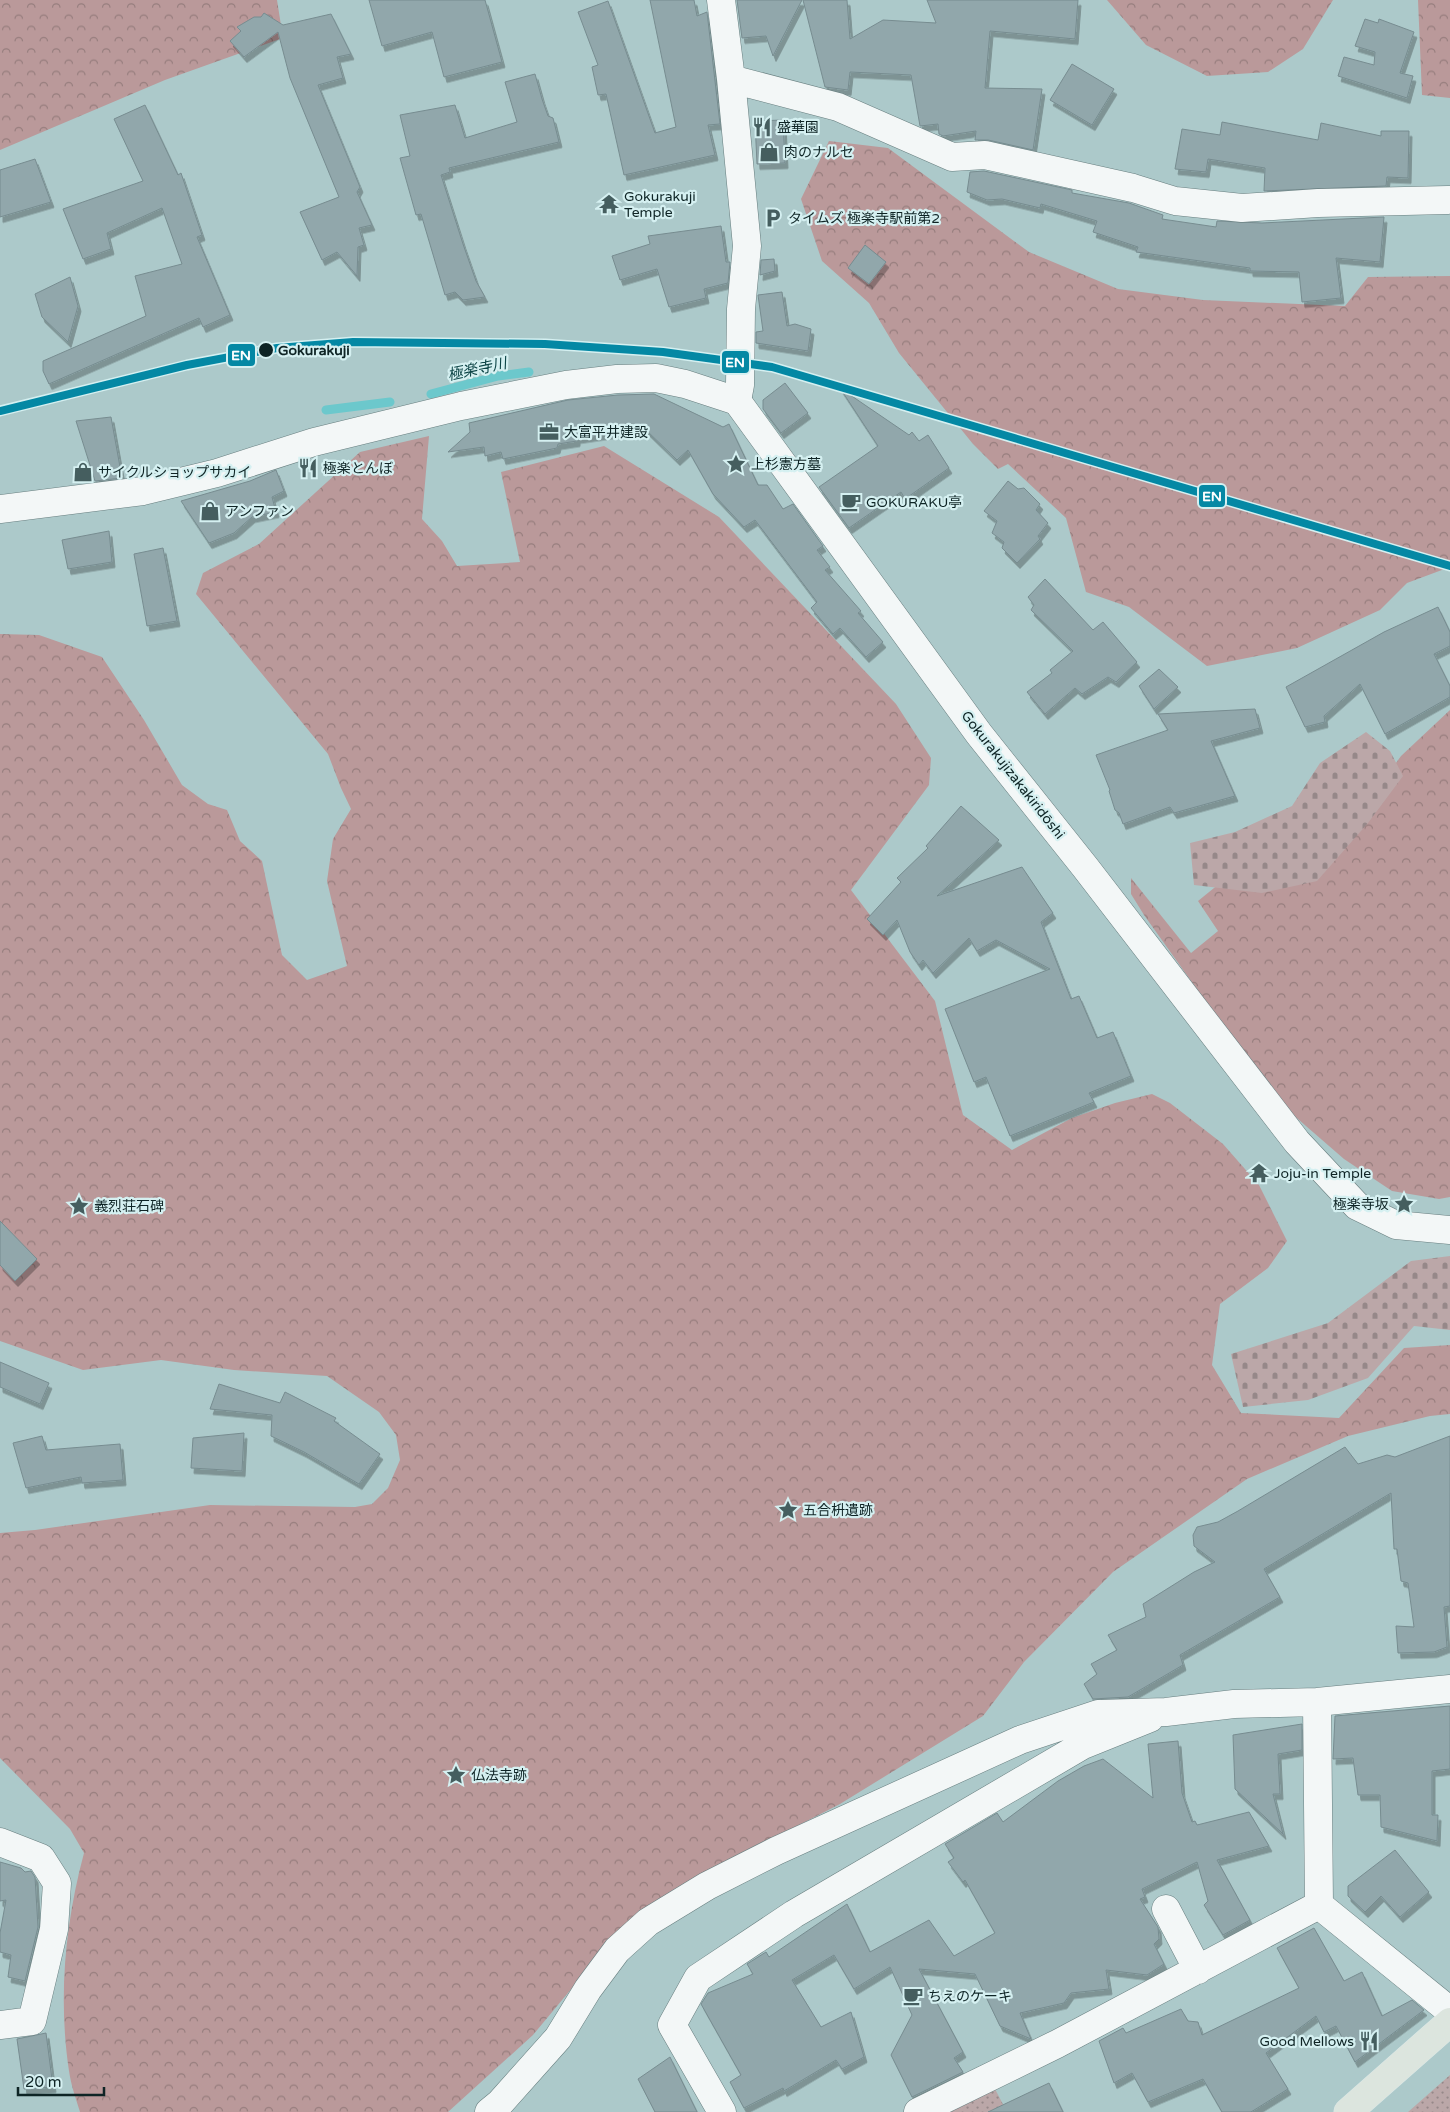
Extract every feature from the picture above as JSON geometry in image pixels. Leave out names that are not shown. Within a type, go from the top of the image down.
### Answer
[{"type":"highway","points":[[1348,2112],[1450,2022]]},
{"type":"street","points":[[0,509],[143,491],[217,473],[314,442],[460,406],[566,385],[617,379],[656,378],[739,393],[741,309],[747,246],[732,79],[721,0]]},
{"type":"street","points":[[732,79],[838,107],[952,157],[985,155],[1133,188],[1175,201],[1242,208],[1318,203],[1448,200]]},
{"type":"street","name":"Gokurakujizakakiridōshi","points":[[739,393],[979,734],[1085,867],[1297,1142],[1357,1206],[1396,1225],[1450,1230]]},
{"type":"street","points":[[489,2112],[500,2103],[558,2038],[588,1989],[617,1950],[648,1922],[707,1886],[776,1851],[1020,1740],[1098,1714],[1166,1712],[1234,1704],[1317,1702],[1450,1689]]},
{"type":"street","points":[[1317,1702],[1319,1905]]},
{"type":"street","points":[[722,2112],[672,2025],[698,1978],[794,1914],[1083,1745],[1166,1712]]},
{"type":"street","points":[[0,1842],[41,1858],[57,1882],[54,1928],[32,2021],[0,2026]]},
{"type":"street","points":[[918,2112],[1057,2044],[1319,1905]]},
{"type":"street","points":[[1319,1905],[1450,2011]]},
{"type":"street","points":[[1166,1909],[1198,1970]]},
{"type":"green space","points":[[0,0],[277,0],[283,38],[165,80],[0,150]]},
{"type":"green space","points":[[1107,0],[1333,0],[1303,49],[1268,72],[1207,76],[1146,45]]},
{"type":"green space","points":[[1418,0],[1450,0],[1450,98],[1422,95]]},
{"type":"green space","points":[[829,141],[888,148],[1029,252],[1118,289],[1203,300],[1345,306],[1368,277],[1450,276],[1450,567],[1407,583],[1380,610],[1297,648],[1207,666],[1129,607],[1086,592],[1066,518],[1008,464],[998,469],[973,444],[899,353],[869,303],[822,261],[801,199]]},
{"type":"green space","points":[[429,436],[422,519],[442,541],[457,566],[520,562],[501,472],[604,446],[719,517],[896,704],[931,758],[929,785],[851,890],[935,1001],[963,1115],[1012,1150],[1072,1118],[1115,1103],[1152,1094],[1170,1103],[1223,1144],[1259,1185],[1287,1241],[1268,1268],[1220,1304],[1212,1365],[1241,1413],[1339,1418],[1404,1348],[1450,1345],[1450,1414],[1430,1416],[1348,1436],[1247,1479],[1113,1572],[1024,1662],[983,1716],[840,1804],[727,1862],[621,1929],[533,2035],[448,2112],[80,2112],[69,2071],[64,2016],[64,1989],[68,1934],[77,1880],[84,1853],[70,1829],[0,1758],[0,1533],[35,1530],[210,1505],[355,1507],[372,1504],[388,1488],[400,1460],[396,1435],[379,1412],[327,1376],[234,1370],[161,1360],[83,1370],[0,1341],[0,634],[39,635],[102,657],[144,720],[182,785],[208,804],[227,810],[240,841],[262,861],[282,955],[307,980],[347,966],[327,881],[333,839],[351,809],[328,754],[196,594],[203,573],[259,544],[360,452]]},
{"type":"green space","points":[[1450,710],[1450,1197],[1439,1199],[1392,1191],[1344,1159],[1276,1100],[1144,915],[1131,894],[1131,878],[1191,953],[1218,931],[1198,901],[1241,866],[1336,846],[1401,756]]},
{"type":"green space","points":[[1366,732],[1390,751],[1403,776],[1368,823],[1317,881],[1262,893],[1194,885],[1190,843],[1235,832],[1292,806],[1320,763]]},
{"type":"green space","points":[[1450,1256],[1450,1330],[1414,1326],[1368,1378],[1308,1400],[1243,1407],[1231,1354],[1328,1323],[1411,1261]]},
{"type":"green space","points":[[1450,2075],[1450,2112],[1408,2112]]},
{"type":"green space","points":[[994,2087],[1007,2112],[945,2112]]},
{"type":"building","points":[[369,0],[485,0],[502,62],[444,77],[432,32],[382,46]]},
{"type":"building","points":[[650,0],[694,0],[697,16],[707,12],[720,124],[708,125],[715,155],[624,175],[606,94],[598,95],[592,67],[598,65],[578,12],[608,1],[655,133],[676,127]]},
{"type":"building","points":[[737,0],[802,0],[773,56],[766,36],[742,38]]},
{"type":"building","points":[[803,0],[847,0],[850,39],[883,20],[936,23],[927,0],[1078,0],[1075,39],[990,31],[985,88],[1042,89],[1033,150],[988,140],[975,140],[976,131],[943,136],[939,134],[938,124],[920,126],[911,75],[850,72],[848,90],[825,87]]},
{"type":"building","points":[[264,13],[283,25],[331,14],[351,54],[337,57],[343,78],[318,85],[360,187],[357,192],[372,225],[359,228],[364,245],[358,247],[357,276],[337,252],[322,260],[300,212],[339,197],[290,78],[278,32],[244,57],[230,41],[241,31],[237,27],[254,17],[261,17]]},
{"type":"building","points":[[1365,19],[1378,23],[1379,19],[1414,32],[1400,73],[1413,76],[1407,98],[1338,76],[1344,57],[1374,65],[1375,52],[1355,46]]},
{"type":"building","points":[[1072,64],[1114,89],[1092,125],[1050,100]]},
{"type":"building","points":[[535,74],[548,116],[553,118],[559,142],[449,168],[450,172],[441,175],[476,281],[485,297],[463,300],[455,292],[445,295],[421,214],[416,215],[400,158],[410,156],[400,115],[455,105],[465,138],[517,122],[505,82]]},
{"type":"building","points":[[145,105],[178,175],[181,173],[202,235],[197,237],[230,315],[203,327],[199,318],[49,384],[43,371],[43,361],[146,316],[135,276],[182,264],[162,208],[107,233],[111,249],[83,259],[63,209],[143,181],[114,119]]},
{"type":"building","points":[[783,120],[785,163],[757,164],[755,121]]},
{"type":"building","points":[[1222,122],[1318,140],[1321,123],[1381,136],[1381,131],[1409,131],[1408,178],[1387,177],[1386,186],[1264,191],[1265,168],[1208,159],[1206,172],[1175,169],[1182,129],[1220,135]]},
{"type":"building","points":[[35,159],[51,202],[0,217],[0,170]]},
{"type":"building","points":[[984,171],[1072,190],[1072,193],[1129,203],[1163,215],[1162,219],[1216,227],[1217,221],[1262,223],[1384,217],[1380,262],[1336,258],[1341,298],[1302,302],[1299,272],[1250,271],[1250,268],[1136,252],[1138,247],[1093,232],[1097,221],[1041,204],[1040,208],[1002,199],[987,200],[967,192],[970,172]]},
{"type":"building","points":[[721,226],[726,262],[730,262],[728,283],[704,289],[706,298],[669,307],[657,269],[620,280],[612,256],[650,244],[648,236]]},
{"type":"building","points":[[865,245],[886,262],[869,284],[848,268]]},
{"type":"building","points":[[774,259],[775,271],[760,275],[761,260]]},
{"type":"building","points":[[70,277],[78,306],[68,342],[42,317],[35,294]]},
{"type":"building","points":[[782,292],[787,326],[795,324],[811,329],[808,351],[756,343],[756,332],[763,331],[758,295]]},
{"type":"building","points":[[785,383],[808,413],[781,433],[763,409],[763,400]]},
{"type":"building","points":[[840,388],[909,435],[912,432],[919,441],[928,435],[949,468],[905,499],[901,492],[849,528],[819,487],[878,446]]},
{"type":"building","points":[[654,394],[723,427],[729,424],[758,485],[767,485],[783,509],[793,504],[823,546],[817,550],[830,567],[825,570],[861,611],[858,613],[883,642],[866,657],[840,628],[833,634],[811,608],[817,602],[755,520],[744,527],[713,494],[688,450],[677,460],[644,428],[577,438],[577,441],[558,444],[557,448],[503,459],[501,452],[485,456],[484,447],[448,452],[470,432],[469,423],[568,400],[618,395]]},
{"type":"building","points":[[111,417],[122,478],[95,481],[76,421]]},
{"type":"building","points":[[276,470],[284,491],[272,497],[276,512],[252,517],[234,533],[209,543],[181,501],[250,481]]},
{"type":"building","points":[[1008,481],[1018,489],[1024,488],[1040,504],[1036,510],[1048,523],[1038,536],[1040,539],[1017,563],[1002,548],[1004,542],[992,533],[997,521],[984,511]]},
{"type":"building","points":[[109,531],[112,562],[68,569],[62,540]]},
{"type":"building","points":[[163,548],[177,621],[147,626],[134,554]]},
{"type":"building","points":[[1045,579],[1093,630],[1103,622],[1137,662],[1116,682],[1108,677],[1082,694],[1075,688],[1045,714],[1027,692],[1052,673],[1050,670],[1073,651],[1031,610],[1034,605],[1028,597]]},
{"type":"building","points":[[1438,607],[1450,632],[1450,646],[1434,654],[1450,686],[1450,697],[1385,734],[1360,684],[1324,716],[1325,722],[1305,727],[1286,687],[1384,632]]},
{"type":"building","points":[[1159,669],[1178,687],[1154,709],[1139,686]]},
{"type":"building","points":[[1255,709],[1260,728],[1211,741],[1235,796],[1174,813],[1170,807],[1123,824],[1119,813],[1115,810],[1110,790],[1096,755],[1168,730],[1158,714]]},
{"type":"building","points":[[961,806],[999,840],[937,896],[1022,867],[1053,913],[1041,922],[1071,999],[1079,996],[1097,1038],[1113,1032],[1131,1076],[1089,1093],[1094,1102],[1010,1136],[986,1077],[974,1082],[945,1009],[1050,969],[996,940],[977,951],[969,938],[933,973],[923,960],[919,965],[910,952],[897,920],[883,935],[867,919],[901,882],[897,878],[928,848],[926,846]]},
{"type":"building","points":[[0,1221],[37,1259],[15,1281],[0,1265]]},
{"type":"building","points":[[0,1362],[49,1383],[40,1404],[0,1387]]},
{"type":"building","points":[[219,1384],[280,1403],[285,1392],[336,1418],[334,1421],[380,1454],[359,1484],[304,1452],[271,1436],[272,1415],[210,1409]]},
{"type":"building","points":[[244,1433],[242,1471],[191,1468],[193,1438]]},
{"type":"building","points":[[42,1436],[46,1450],[120,1444],[123,1480],[82,1483],[81,1477],[26,1488],[13,1443]]},
{"type":"building","points":[[1450,1436],[1450,1606],[1444,1607],[1447,1647],[1434,1652],[1398,1653],[1396,1626],[1414,1627],[1408,1583],[1401,1581],[1397,1549],[1394,1549],[1391,1493],[1264,1569],[1280,1597],[1180,1655],[1183,1665],[1128,1697],[1093,1699],[1084,1684],[1097,1674],[1091,1664],[1117,1650],[1108,1635],[1146,1617],[1143,1604],[1194,1572],[1215,1562],[1194,1546],[1193,1535],[1197,1527],[1218,1522],[1345,1447],[1358,1464],[1387,1455],[1395,1457]]},
{"type":"building","points":[[1450,1706],[1450,1769],[1432,1771],[1432,1815],[1438,1815],[1437,1841],[1381,1827],[1380,1795],[1358,1795],[1353,1758],[1333,1759],[1335,1716]]},
{"type":"building","points":[[1302,1724],[1302,1750],[1278,1754],[1280,1794],[1273,1794],[1283,1834],[1235,1789],[1233,1735]]},
{"type":"building","points":[[1178,1741],[1182,1793],[1192,1822],[1195,1821],[1197,1825],[1249,1812],[1269,1846],[1217,1860],[1250,1920],[1223,1935],[1204,1905],[1208,1901],[1197,1862],[1142,1889],[1145,1897],[1140,1899],[1158,1927],[1159,1939],[1154,1944],[1164,1964],[1147,1975],[1106,1970],[1109,1989],[1071,1993],[1064,2003],[1020,2013],[1031,2039],[1000,2026],[975,1974],[919,1969],[963,2052],[954,2058],[963,2072],[912,2097],[891,2055],[912,2015],[890,1967],[854,1989],[834,1955],[792,1980],[821,2027],[851,2012],[864,2057],[842,2069],[836,2060],[784,2091],[783,2088],[744,2108],[730,2082],[741,2075],[701,2004],[708,1993],[753,1974],[747,1964],[766,1952],[769,1957],[847,1904],[870,1952],[929,1920],[954,1956],[995,1933],[965,1880],[963,1882],[948,1862],[954,1858],[945,1844],[997,1813],[1003,1822],[1058,1781],[1084,1766],[1103,1759],[1153,1798],[1148,1744]]},
{"type":"building","points":[[1395,1850],[1429,1892],[1400,1917],[1381,1896],[1365,1912],[1348,1896],[1348,1886]]},
{"type":"building","points":[[0,1862],[21,1868],[25,1872],[31,1871],[35,1877],[38,1927],[25,1981],[8,1977],[11,1955],[0,1952],[0,1933],[6,1900],[0,1901]]},
{"type":"building","points":[[1314,1928],[1344,1981],[1362,1972],[1382,2016],[1412,2000],[1424,2010],[1355,2062],[1336,2026],[1324,2032],[1316,2016],[1266,2053],[1288,2089],[1251,2112],[1222,2112],[1203,2079],[1148,2102],[1132,2073],[1114,2083],[1099,2041],[1123,2028],[1126,2033],[1181,2009],[1188,2021],[1198,2022],[1202,2035],[1299,1988],[1277,1948]]},
{"type":"building","points":[[46,2033],[53,2087],[24,2089],[17,2039]]},
{"type":"building","points":[[670,2057],[697,2112],[655,2112],[638,2079]]},
{"type":"building","points":[[1049,2083],[1063,2112],[988,2112]]},
{"type":"waterway","name":"極楽寺川","points":[[431,394],[498,376],[529,372]]},
{"type":"waterway","name":"極楽寺川","points":[[326,410],[390,402]]},
{"type":"transit line","name":"EN","points":[[0,411],[187,365],[277,348],[353,342],[545,344],[663,352],[772,367],[1450,566]]},
{"type":"place","name":"盛華園","points":[[762,127]]},
{"type":"place","name":"肉のナルセ","points":[[769,152]]},
{"type":"place","name":"Gokurakuji Temple","points":[[609,204]]},
{"type":"place","name":"タイムズ 極楽寺駅前第2","points":[[773,218]]},
{"type":"place","name":"Gokurakuji","points":[[266,350]]},
{"type":"place","name":"大富平井建設","points":[[549,432]]},
{"type":"place","name":"上杉憲方墓","points":[[736,464]]},
{"type":"place","name":"極楽とんぼ","points":[[308,468]]},
{"type":"place","name":"サイクルショップサカイ","points":[[83,472]]},
{"type":"place","name":"GOKURAKU亭","points":[[851,502]]},
{"type":"place","name":"アンファン","points":[[210,511]]},
{"type":"place","name":"Joju-in Temple","points":[[1259,1173]]},
{"type":"place","name":"極楽寺坂","points":[[1404,1204]]},
{"type":"place","name":"義烈荘石碑","points":[[79,1206]]},
{"type":"place","name":"五合枡遺跡","points":[[788,1510]]},
{"type":"place","name":"仏法寺跡","points":[[456,1775]]},
{"type":"place","name":"ちえのケーキ","points":[[913,1996]]},
{"type":"place","name":"Good Mellows","points":[[1369,2041]]}]
